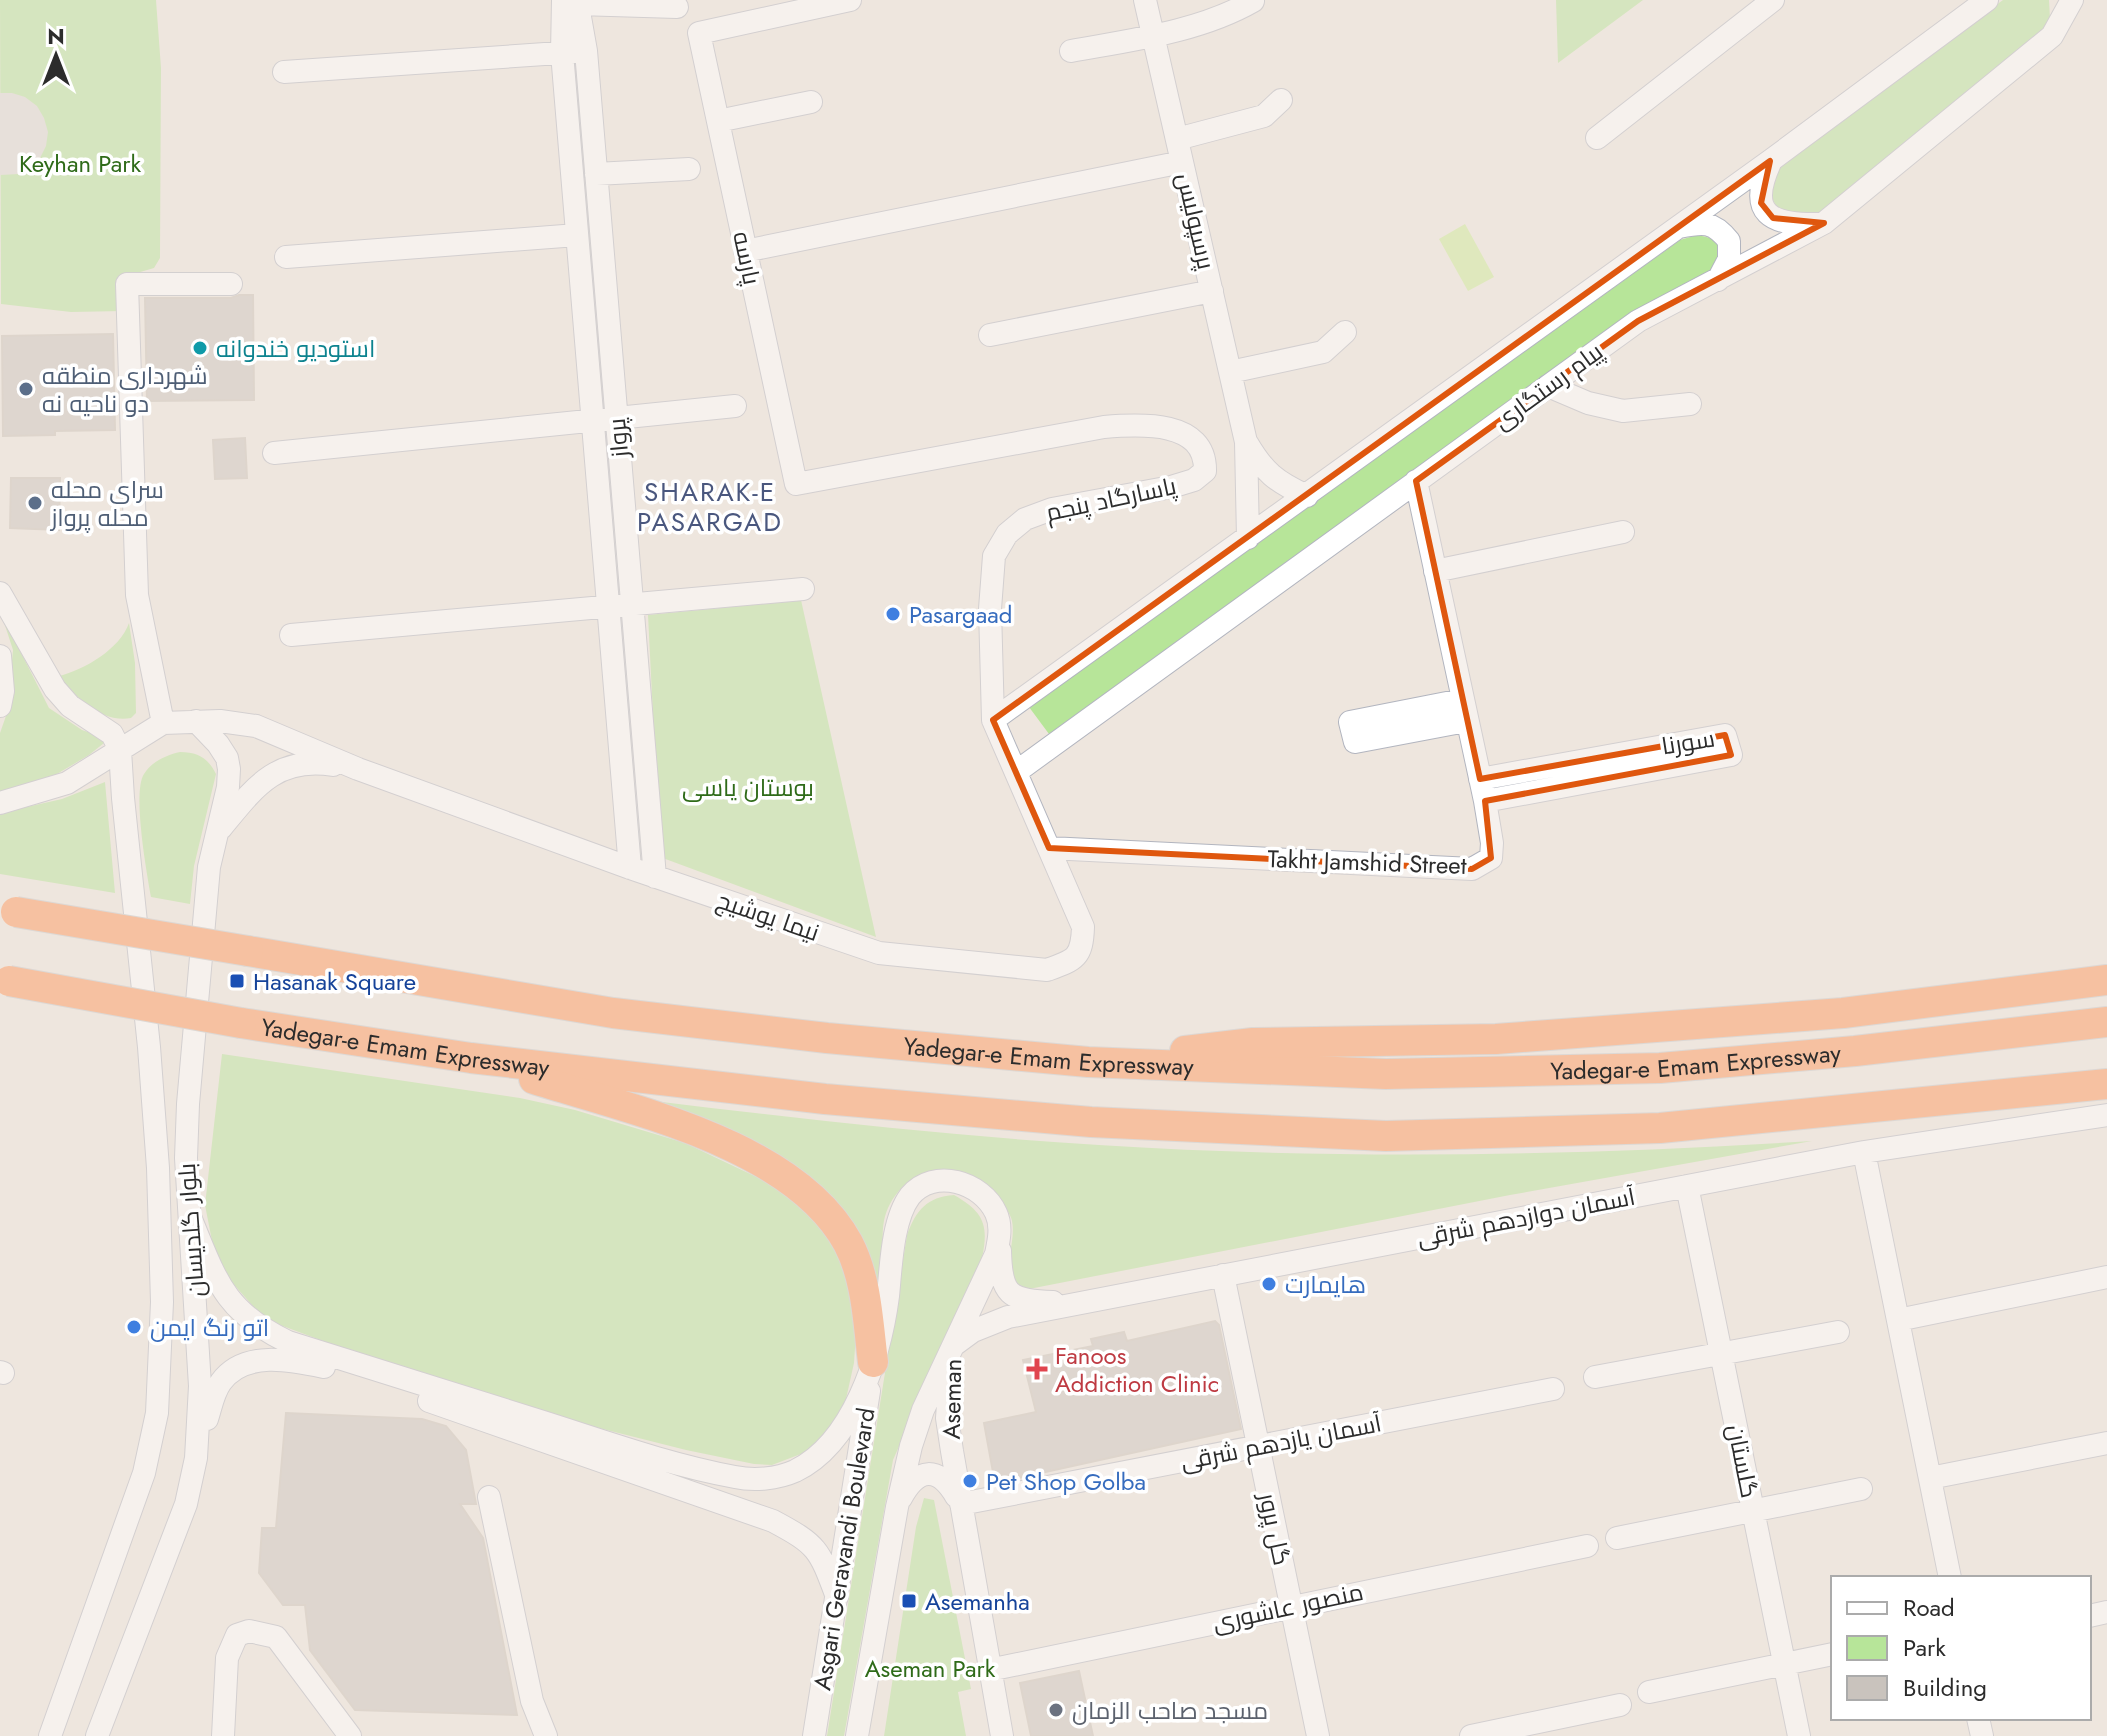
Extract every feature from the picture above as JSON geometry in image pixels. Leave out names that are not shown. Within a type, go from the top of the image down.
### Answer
[{"type":"highway","name":"Yadegar-e Emam Expressway","points":[[8,910],[613,1013],[827,1038],[1088,1062],[1386,1074],[1660,1068],[1855,1051],[2107,1022]]},
{"type":"highway","name":"Yadegar-e Emam Expressway","points":[[5,980],[241,1023],[471,1058],[840,1101],[1091,1122],[1386,1136],[1660,1128],[2107,1084]]},
{"type":"highway","points":[[1088,1062],[1253,1043],[1496,1039],[1843,1013],[2107,980]]},
{"type":"highway","points":[[471,1058],[671,1123],[759,1160],[790,1179],[832,1219],[859,1268],[873,1362]]},
{"type":"street","name":"پارسه","points":[[796,484],[699,33],[850,0]]},
{"type":"street","name":"پرسپولیس","points":[[1145,0],[1246,442],[1248,538]]},
{"type":"street","points":[[1597,138],[1773,0]]},
{"type":"street","points":[[993,720],[1679,227],[1987,0]]},
{"type":"street","points":[[2052,36],[2058,15],[2058,0]]},
{"type":"street","name":"پیام رستگاری","points":[[1016,772],[1638,321],[1824,223],[2052,36],[2072,0]]},
{"type":"street","points":[[573,1],[677,7]]},
{"type":"street","name":"پرواز","points":[[573,1],[586,51],[655,877]]},
{"type":"street","name":"پرواز","points":[[573,1],[562,53],[630,868]]},
{"type":"street","points":[[1071,51],[1154,36],[1231,14],[1253,1]]},
{"type":"street","points":[[284,72],[586,51]]},
{"type":"street","points":[[1177,139],[1264,116],[1281,100]]},
{"type":"street","points":[[718,121],[811,102]]},
{"type":"street","points":[[1770,161],[1760,185],[1761,203],[1773,218],[1792,224],[1824,223]]},
{"type":"street","points":[[745,251],[1182,162]]},
{"type":"street","points":[[596,174],[689,169]]},
{"type":"street","points":[[1679,227],[1701,222],[1718,228],[1729,241],[1729,259],[1718,280]]},
{"type":"street","points":[[286,257],[577,235]]},
{"type":"street","points":[[163,723],[137,595],[127,284],[231,284]]},
{"type":"street","points":[[990,335],[1212,291]]},
{"type":"street","points":[[1230,372],[1323,352],[1345,332]]},
{"type":"street","points":[[1548,386],[1588,403],[1623,411],[1690,404]]},
{"type":"street","points":[[274,453],[735,406]]},
{"type":"street","name":"پاسارگاد پنجم","points":[[796,484],[1104,427],[1138,424],[1169,429],[1195,441],[1206,455],[1205,471],[1194,480],[1052,509],[1025,519],[1007,534],[994,556],[990,609],[993,720]]},
{"type":"street","name":"پرسپولیس","points":[[1246,442],[1260,465],[1281,484],[1307,496]]},
{"type":"street","name":"Takht Jamshid Street","points":[[1049,848],[1472,869],[1491,858],[1492,843],[1485,801],[1416,481]]},
{"type":"street","points":[[1435,571],[1623,532]]},
{"type":"street","points":[[291,635],[803,589]]},
{"type":"street","points":[[0,593],[62,699],[103,726],[112,734],[120,750]]},
{"type":"street","points":[[0,656],[3,691],[0,706]]},
{"type":"street","name":"نیما یوشیج","points":[[358,769],[655,877],[879,953],[1047,970],[1070,962],[1082,947],[1083,927],[993,720]]},
{"type":"street","name":"بلوار گلدیسان","points":[[97,1736],[186,1504],[196,1458],[200,1386],[186,1158],[209,867],[229,769],[227,758],[218,744],[196,721]]},
{"type":"street","points":[[0,803],[67,783],[163,723],[240,722],[358,769]]},
{"type":"street","name":"سورنا","points":[[1480,779],[1725,735],[1731,755],[1485,801]]},
{"type":"street","name":"بلوار گلدیسان","points":[[50,1736],[144,1473],[157,1413],[162,1302],[158,1168],[120,750]]},
{"type":"street","points":[[217,832],[260,782],[271,774],[287,767],[308,764],[358,769]]},
{"type":"street","name":"آسمان دوازدهم شرقی","points":[[953,1346],[990,1323],[1086,1302],[1864,1152],[2107,1115]]},
{"type":"street","points":[[1864,1152],[1950,1576]]},
{"type":"street","points":[[190,1217],[218,1283],[241,1313],[260,1329],[288,1342],[595,1439],[737,1478],[782,1476],[819,1456],[837,1438],[873,1362],[902,1213],[911,1195],[929,1184],[949,1180],[969,1185],[986,1197],[997,1215],[1000,1276],[1009,1293],[1026,1300],[1048,1303],[1086,1302]]},
{"type":"street","name":"گلستان","points":[[1687,1186],[1799,1736]]},
{"type":"street","name":"Asgari Geravandi Boulevard","points":[[857,1736],[897,1507],[919,1422],[996,1254],[1000,1235]]},
{"type":"street","name":"گل پرور","points":[[1223,1275],[1318,1736]]},
{"type":"street","points":[[1898,1320],[2107,1277]]},
{"type":"street","points":[[1595,1377],[1838,1332]]},
{"type":"street","name":"Aseman","points":[[953,1346],[947,1418],[1002,1736]]},
{"type":"street","points":[[196,1458],[214,1396],[228,1374],[250,1362],[293,1360],[348,1372],[773,1521],[806,1539],[817,1551],[837,1597]]},
{"type":"street","name":"Asgari Geravandi Boulevard","points":[[814,1736],[873,1362]]},
{"type":"street","name":"آسمان یازدهم شرقی","points":[[961,1504],[1553,1389]]},
{"type":"street","points":[[1930,1478],[2107,1443]]},
{"type":"street","points":[[897,1507],[908,1487],[921,1475],[929,1473],[939,1474],[948,1482],[961,1504]]},
{"type":"street","points":[[1617,1538],[1861,1489]]},
{"type":"street","points":[[489,1497],[532,1701],[546,1736]]},
{"type":"street","name":"منصور عاشوری","points":[[989,1670],[1587,1546]]},
{"type":"street","points":[[223,1736],[227,1658],[237,1635],[249,1631],[276,1637],[350,1736]]},
{"type":"street","points":[[1649,1692],[1831,1654]]},
{"type":"street","points":[[1471,1736],[1620,1705]]},
{"type":"highlighted area","points":[[1770,161],[1761,203],[1773,218],[1824,223],[1638,321],[1416,481],[1480,779],[1725,735],[1731,755],[1485,801],[1491,858],[1472,869],[1049,848],[993,720]]},
{"type":"green space","name":"Keyhan Park","points":[[0,0],[156,0],[161,68],[160,258],[154,268],[123,277],[124,311],[71,312],[1,304]]},
{"type":"green space","points":[[1556,0],[1643,0],[1558,63]]},
{"type":"green space","points":[[2003,0],[2049,0],[2050,19],[2043,31],[1819,215],[1778,210],[1770,194],[1780,165]]},
{"type":"green space","points":[[1465,224],[1494,277],[1468,291],[1439,239]]},
{"type":"green space","points":[[1697,235],[1713,240],[1720,247],[1713,273],[1636,311],[1049,734],[1029,707],[1680,240]]},
{"type":"green space","name":"بوستان یاسی","points":[[801,600],[876,937],[660,857],[648,615]]},
{"type":"green space","points":[[1,613],[49,708],[82,730],[109,739],[89,755],[40,784],[0,793],[0,733],[7,713],[13,650]]},
{"type":"green space","points":[[129,623],[135,663],[136,713],[131,718],[120,719],[90,707],[59,676],[100,657],[118,641]]},
{"type":"green space","points":[[180,752],[202,757],[216,774],[194,866],[190,904],[151,897],[140,815],[139,798],[144,774],[160,759]]},
{"type":"green space","points":[[105,782],[115,893],[0,874],[0,813],[62,799]]},
{"type":"green space","points":[[222,1054],[520,1098],[575,1110],[685,1143],[767,1182],[802,1205],[841,1247],[856,1333],[854,1363],[844,1408],[814,1449],[772,1465],[754,1464],[575,1422],[377,1361],[261,1315],[228,1278],[213,1246],[205,1205]]},
{"type":"green space","points":[[654,1101],[932,1132],[1188,1150],[1366,1154],[1545,1153],[1812,1141],[1510,1195],[1029,1289],[1017,1284],[1007,1270],[1012,1221],[992,1190],[963,1173],[947,1170],[930,1172],[901,1188],[886,1212],[883,1270],[873,1325],[856,1238]]},
{"type":"green space","points":[[954,1195],[972,1207],[982,1220],[985,1237],[982,1258],[893,1460],[844,1736],[827,1736],[907,1235],[914,1218],[924,1206]]},
{"type":"green space","name":"Aseman Park","points":[[924,1498],[934,1500],[971,1689],[958,1692],[966,1736],[884,1736],[916,1527]]},
{"type":"shaded area","points":[[0,93],[25,97],[37,106],[48,132],[40,158],[19,174],[0,175]]},
{"type":"building","name":"استودیو خندوانه","points":[[253,295],[254,400],[147,401],[145,298],[231,298]]},
{"type":"building","points":[[113,334],[115,430],[3,436],[2,336]]},
{"type":"building","points":[[245,438],[247,478],[215,479],[213,440]]},
{"type":"building","name":"سرای محله محله پرواز","points":[[11,478],[60,478],[59,530],[10,528]]},
{"type":"building","points":[[1215,1321],[1219,1325],[1241,1429],[995,1483],[984,1423],[1036,1412],[1023,1360],[1093,1346],[1091,1339],[1124,1332],[1127,1341]]},
{"type":"building","points":[[286,1413],[422,1419],[446,1426],[466,1450],[476,1504],[460,1504],[483,1538],[517,1715],[355,1710],[310,1650],[305,1605],[283,1605],[259,1573],[262,1528],[276,1528]]},
{"type":"building","name":"مسجد صاحب الزمان","points":[[1079,1671],[1093,1736],[1031,1736],[1020,1683]]},
{"type":"place","name":"استودیو خندوانه","points":[[200,348]]},
{"type":"place","name":"شهرداری منطقه دو ناحیه نه","points":[[26,389]]},
{"type":"place","name":"سرای محله محله پرواز","points":[[35,503]]},
{"type":"place","name":"Pasargaad","points":[[893,614]]},
{"type":"place","name":"Hasanak Square","points":[[237,981]]},
{"type":"place","name":"هایمارت","points":[[1269,1284]]},
{"type":"place","name":"اتو رنگ ایمن","points":[[134,1327]]},
{"type":"place","name":"Fanoos Addiction Clinic","points":[[1037,1369]]},
{"type":"place","name":"Pet Shop Golba","points":[[970,1481]]},
{"type":"place","name":"Asemanha","points":[[909,1601]]},
{"type":"place","name":"مسجد صاحب الزمان","points":[[1056,1710]]},
{"type":"district","name":"SHARAK-E PASARGAD","points":[[710,507]]}]
